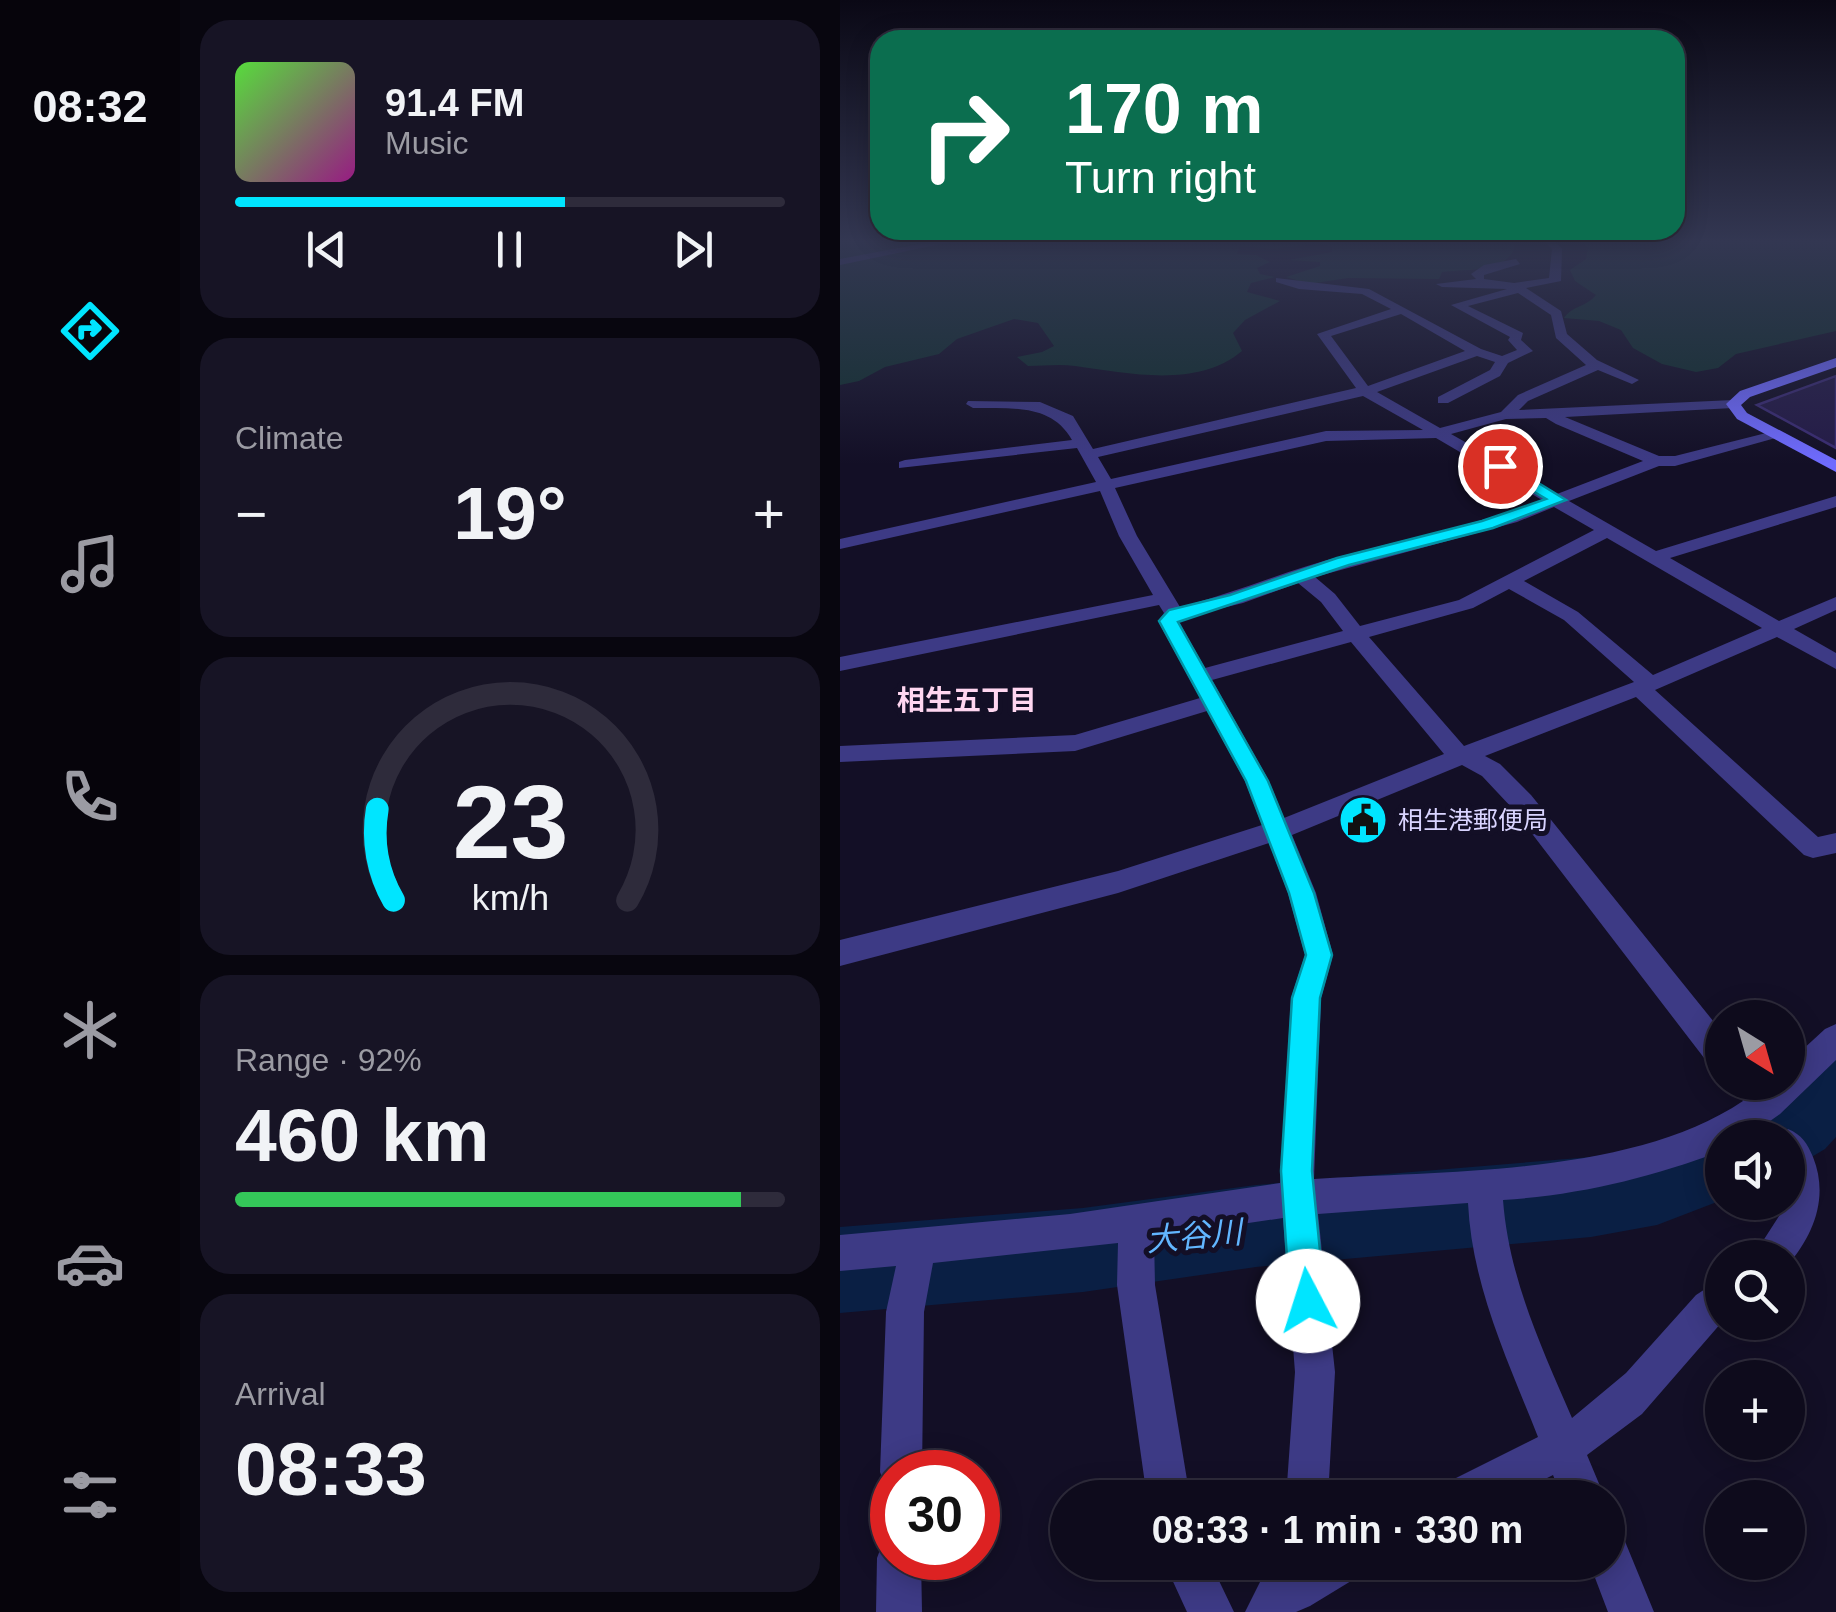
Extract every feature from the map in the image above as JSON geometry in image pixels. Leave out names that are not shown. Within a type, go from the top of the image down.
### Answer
[{"type":"street","points":[[1388,314],[1322,334],[1365,391],[1658,556],[1836,662]]},
{"type":"street","points":[[1409,314],[1476,352],[1504,360]]},
{"type":"street","points":[[1384,435],[1495,373],[1504,360],[1527,350],[1514,340],[1518,336],[1475,314]]},
{"type":"street","points":[[1557,314],[1560,335],[1596,366],[1632,380]]},
{"type":"street","points":[[905,465],[982,452],[1087,448],[1286,410],[1365,391],[1476,352]]},
{"type":"street","points":[[840,544],[1326,436],[1442,432],[1501,415],[1548,411],[1733,404],[1745,394],[1836,362]]},
{"type":"street","points":[[1501,415],[1523,398],[1596,366]]},
{"type":"street","points":[[1443,400],[1501,415]]},
{"type":"street","points":[[973,404],[1024,404],[1050,410],[1068,420],[1087,448],[1128,536],[1170,606],[1168,621],[1257,781],[1278,828],[1319,955],[1306,998],[1299,1206],[1315,1372],[1309,1480]]},
{"type":"street","points":[[1733,404],[1742,416],[1836,467]]},
{"type":"street","points":[[1286,410],[1326,436]]},
{"type":"street","points":[[1548,411],[1561,421],[1657,461]]},
{"type":"street","points":[[840,664],[1170,606],[1236,600],[1343,561],[1511,518],[1657,461],[1675,461],[1778,435]]},
{"type":"street","points":[[1658,556],[1836,501]]},
{"type":"street","points":[[1198,677],[1466,604],[1610,529]]},
{"type":"street","points":[[1301,576],[1328,598],[1390,678],[1456,752],[1491,770],[1522,802],[1705,1034]]},
{"type":"street","points":[[1510,582],[1571,616],[1813,848],[1836,844]]},
{"type":"street","points":[[840,953],[1118,882],[1317,817],[1373,790],[1644,686],[1836,603]]},
{"type":"street","points":[[840,754],[1075,742],[1211,702]]},
{"type":"street","points":[[1775,1120],[1836,1038]]},
{"type":"street","points":[[840,1253],[918,1253],[1299,1206],[1484,1191],[1644,1162],[1705,1141]]},
{"type":"street","points":[[1484,1191],[1488,1244],[1506,1308],[1577,1480]]},
{"type":"street","points":[[1136,1229],[1136,1286],[1166,1480]]},
{"type":"street","points":[[902,1450],[905,1312],[918,1253]]},
{"type":"street","points":[[1497,1480],[1563,1447],[1627,1400],[1705,1311]]},
{"type":"street","points":[[899,1580],[899,1612]]},
{"type":"street","points":[[1195,1580],[1212,1612]]},
{"type":"street","points":[[1282,1586],[1294,1590],[1314,1580]]},
{"type":"street","points":[[1618,1580],[1631,1612]]},
{"type":"green space","points":[[840,314],[1256,314],[1233,333],[1242,351],[1224,363],[1183,374],[1139,374],[1069,365],[1028,366],[1017,357],[1054,346],[1038,323],[1014,319],[957,339],[939,354],[885,367],[859,381],[840,385]]},
{"type":"green space","points":[[1568,314],[1836,314],[1836,331],[1736,354],[1718,368],[1696,372],[1662,364],[1633,348],[1621,330],[1599,321],[1564,318]]},
{"type":"building","points":[[1836,376],[1836,448],[1757,405]]},
{"type":"waterway","name":"大谷川","points":[[1800,1120],[1836,1084]]},
{"type":"waterway","name":"大谷川","points":[[840,1270],[1083,1250],[1256,1226],[1591,1197],[1657,1185],[1705,1167]]},
{"type":"place","name":"相生港郵便局","points":[[1363,820]]},
{"type":"district","name":"相生五丁目","points":[[967,700]]},
{"type":"route","points":[[1308,1301],[1296,1171],[1306,998],[1319,955],[1302,893],[1257,781],[1168,621],[1175,614],[1236,600],[1343,561],[1511,518],[1558,500],[1500,466]]}]
